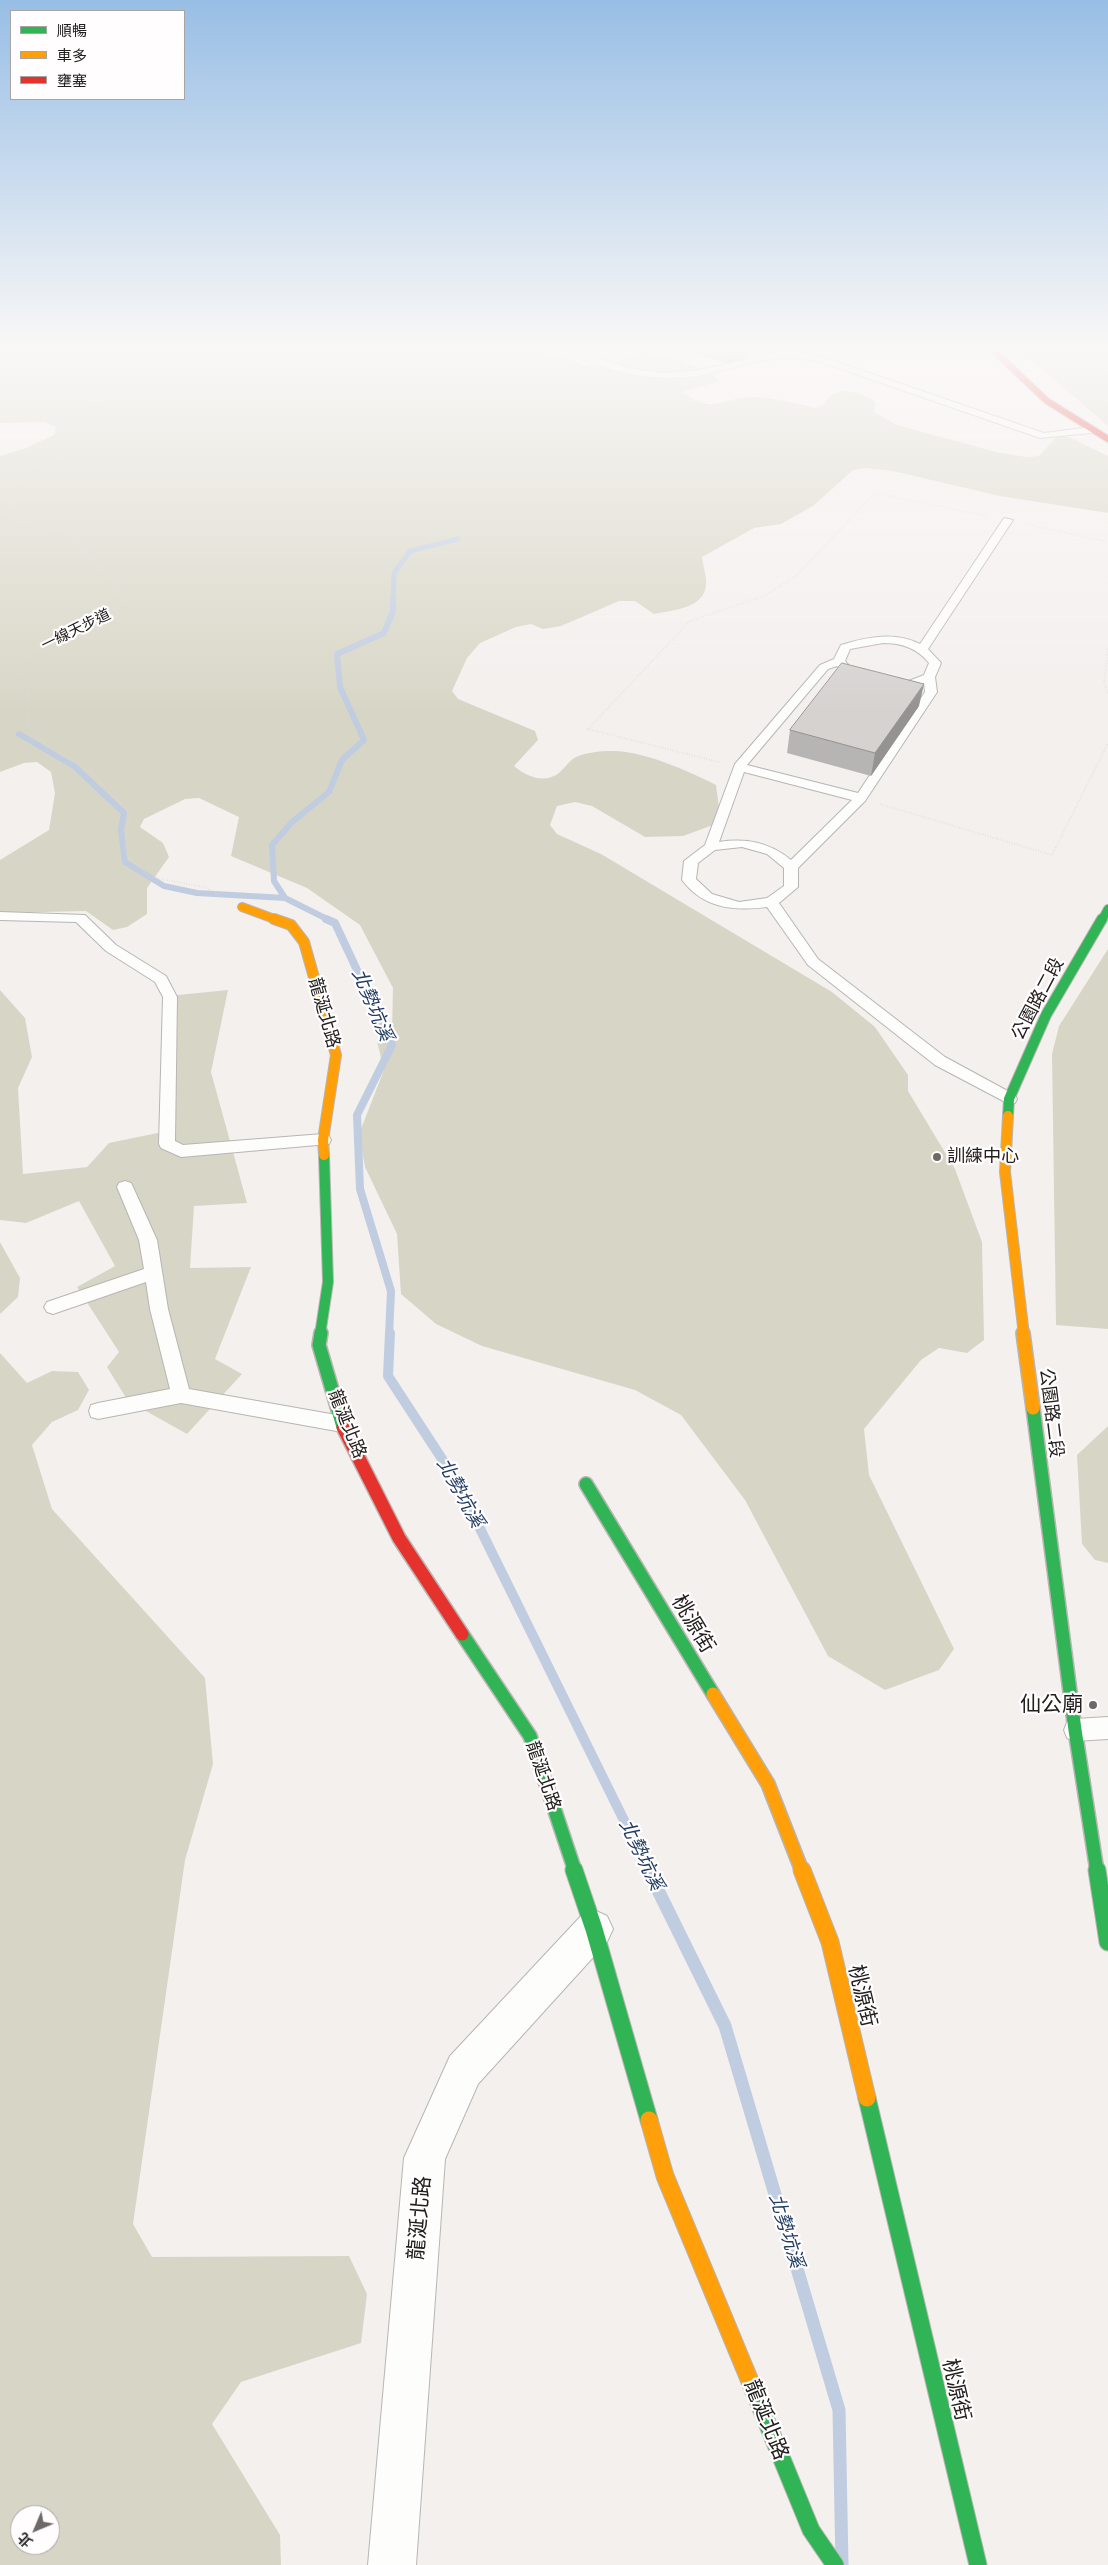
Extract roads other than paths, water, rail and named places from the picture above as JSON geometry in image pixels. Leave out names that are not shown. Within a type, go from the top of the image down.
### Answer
[{"type":"street","name":"龍涎北路","points":[[242,907],[292,925],[304,942],[336,1054],[323,1140],[328,1282],[319,1345],[342,1424],[399,1538],[530,1736],[594,1929],[665,2176],[811,2530],[835,2565]]},
{"type":"street","name":"公園路二段","points":[[1108,909],[1046,1015],[1009,1099],[1005,1172],[1010,1230],[1075,1730],[1108,1942]]},
{"type":"street","name":"桃源街","points":[[586,1484],[768,1784],[830,1942],[978,2565]]},
{"type":"street","name":"龍涎北路","points":[[392,2565],[425,2158],[464,2070],[594,1929]]},
{"type":"lane","points":[[922,649],[1008,520]]},
{"type":"lane","points":[[711,847],[739,767],[824,668],[839,661],[845,647],[868,639],[896,640],[922,649],[935,663],[929,677],[931,692],[861,798],[791,868],[790,887],[771,902],[739,906],[708,898],[689,880],[691,861],[711,847],[742,843],[772,851],[791,868]]},
{"type":"lane","points":[[839,661],[851,675],[868,682]]},
{"type":"lane","points":[[884,685],[907,686],[929,677]]},
{"type":"lane","points":[[739,767],[861,798]]},
{"type":"lane","points":[[771,902],[813,962],[940,1061],[1009,1099]]},
{"type":"lane","points":[[0,916],[80,918],[111,948],[161,979],[170,997],[167,1144],[181,1151],[323,1140]]},
{"type":"lane","points":[[125,1187],[148,1240],[159,1309],[181,1395]]},
{"type":"lane","points":[[53,1307],[154,1273]]},
{"type":"lane","points":[[98,1411],[181,1395],[342,1424]]},
{"type":"lane","points":[[1075,1730],[1108,1728]]},
{"type":"waterway","name":"北勢坑溪","points":[[393,600],[394,573],[410,551],[458,539]]},
{"type":"waterway","name":"北勢坑溪","points":[[285,898],[274,881],[272,845],[292,822],[329,792],[342,760],[364,740],[340,687],[337,654],[384,633],[393,611],[393,600]]},
{"type":"waterway","points":[[19,734],[74,766],[124,813],[121,830],[125,862],[164,886],[197,893],[285,898]]},
{"type":"waterway","name":"北勢坑溪","points":[[285,898],[329,920]]},
{"type":"waterway","name":"北勢坑溪","points":[[326,919],[335,923],[392,1045],[357,1115],[360,1189],[391,1291],[389,1335]]},
{"type":"waterway","name":"北勢坑溪","points":[[390,1333],[388,1376],[457,1482],[649,1871]]},
{"type":"waterway","name":"北勢坑溪","points":[[648,1870],[725,2026],[839,2410],[842,2565]]},
{"type":"place","name":"訓練中心","points":[[937,1157]]},
{"type":"place","name":"仙公廟","points":[[1093,1705]]}]
